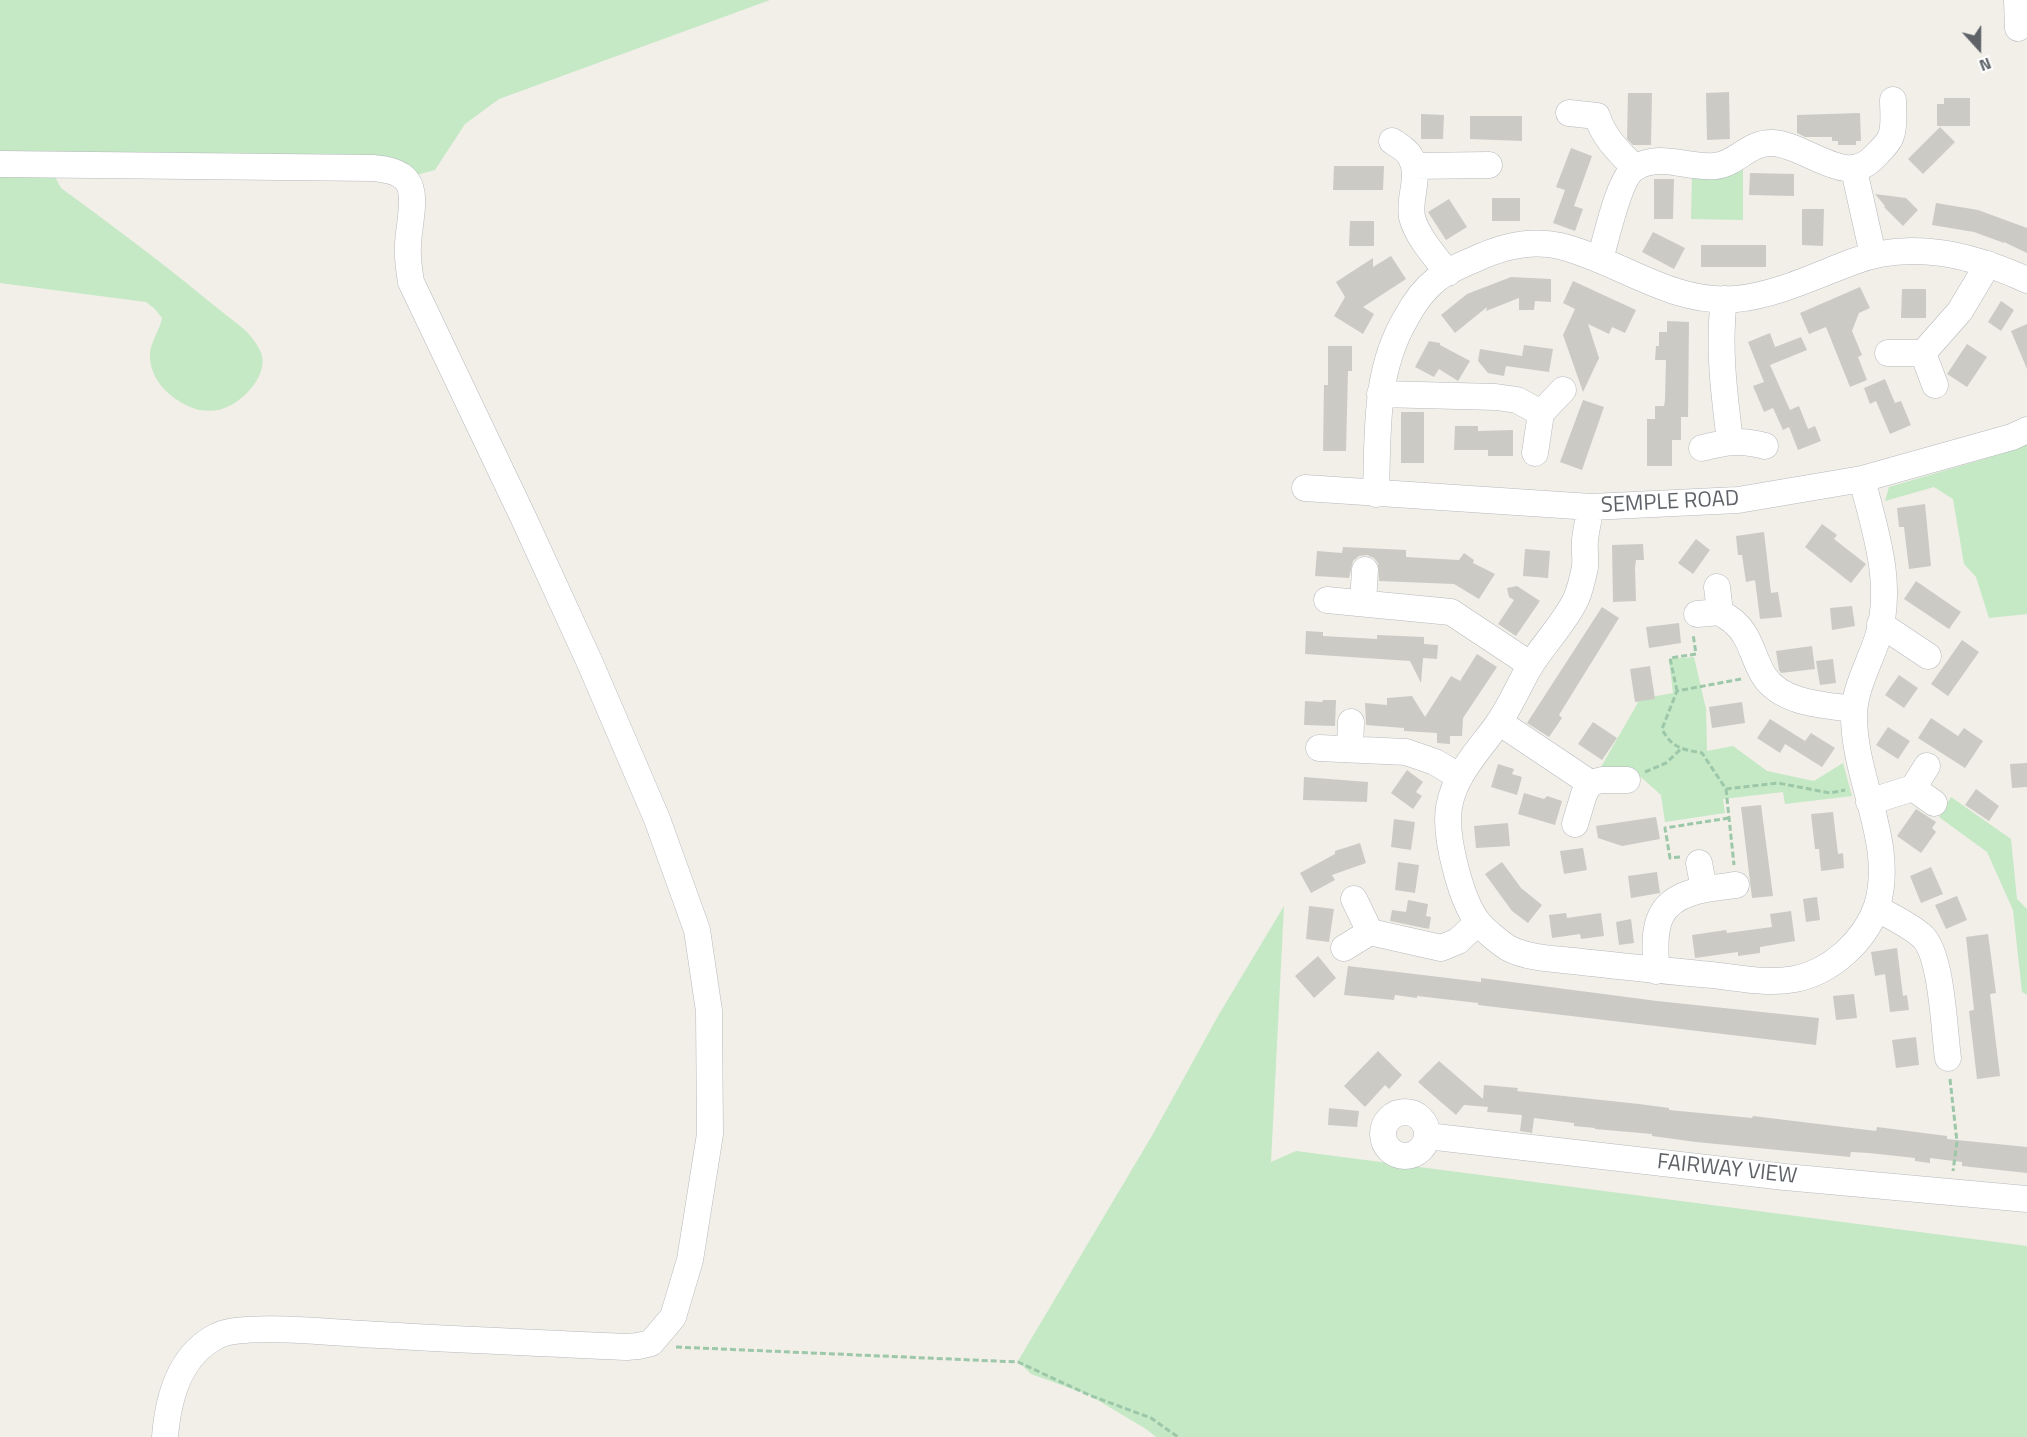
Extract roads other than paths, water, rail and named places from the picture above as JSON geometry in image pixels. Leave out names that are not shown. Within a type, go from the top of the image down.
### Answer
[{"type":"street","points":[[2018,0],[2018,28]]},
{"type":"street","points":[[1600,259],[1621,187],[1630,171],[1642,163],[1659,160],[1713,166],[1726,164],[1748,148],[1772,143],[1795,147],[1831,165],[1854,170],[1867,165],[1891,137],[1893,100]]},
{"type":"street","points":[[1569,113],[1597,116],[1601,128],[1613,146],[1635,168]]},
{"type":"street","points":[[1392,141],[1410,155],[1414,166],[1412,218],[1425,243],[1448,273]]},
{"type":"street","points":[[0,164],[373,168],[396,173],[407,181],[412,197],[408,243],[411,282],[524,519],[657,819],[697,930],[709,1011],[710,1134],[690,1260],[673,1317],[656,1339],[644,1345],[618,1346],[289,1331],[230,1331],[205,1343],[189,1360],[178,1380],[166,1414],[165,1437]]},
{"type":"street","points":[[1414,166],[1489,165]]},
{"type":"street","points":[[1854,170],[1873,255]]},
{"type":"street","points":[[1376,494],[1380,394],[1387,359],[1398,330],[1415,301],[1437,279],[1480,256],[1505,247],[1531,243],[1559,246],[1600,259],[1676,293],[1714,300],[1738,299],[1767,293],[1887,252],[1927,250],[1964,256],[2027,280]]},
{"type":"street","points":[[1888,353],[1923,353],[1960,311],[1988,264]]},
{"type":"street","points":[[1724,299],[1721,327],[1722,378],[1730,441]]},
{"type":"street","points":[[1923,353],[1935,385]]},
{"type":"street","points":[[1535,453],[1541,413],[1563,390]]},
{"type":"street","points":[[1380,394],[1496,397],[1516,400],[1541,413]]},
{"type":"street","name":"SEMPLE ROAD","points":[[1305,488],[1591,507],[1738,500],[1862,479],[2012,437],[2027,430]]},
{"type":"street","points":[[1702,448],[1730,441],[1765,446]]},
{"type":"street","points":[[1591,507],[1585,539],[1585,566],[1575,601],[1531,665],[1499,722],[1468,761],[1450,801],[1448,817],[1450,839],[1454,861],[1467,899],[1478,922],[1508,948],[1531,956],[1766,981],[1796,979],[1842,957],[1863,933],[1876,908],[1883,877],[1881,852],[1855,740],[1854,709],[1862,677],[1878,635],[1886,596],[1881,551],[1862,479]]},
{"type":"street","points":[[1363,602],[1365,570]]},
{"type":"street","points":[[1327,600],[1451,612],[1531,665]]},
{"type":"street","points":[[1706,610],[1736,623],[1746,637],[1765,678],[1797,700],[1854,709]]},
{"type":"street","points":[[1880,624],[1928,656]]},
{"type":"street","points":[[1350,749],[1351,722]]},
{"type":"street","points":[[1499,722],[1590,783],[1602,780],[1627,780]]},
{"type":"street","points":[[1319,748],[1406,752],[1435,762],[1460,777]]},
{"type":"street","points":[[1867,794],[1924,796],[1927,766]]},
{"type":"street","points":[[1575,824],[1590,783]]},
{"type":"street","points":[[1699,863],[1704,889]]},
{"type":"street","points":[[1656,971],[1657,933],[1661,914],[1686,894],[1736,885]]},
{"type":"street","points":[[1354,899],[1370,932]]},
{"type":"street","points":[[1876,908],[1911,928],[1925,939],[1933,952],[1937,968],[1932,1022],[1948,1058]]},
{"type":"street","points":[[1344,948],[1370,932],[1441,948],[1458,940],[1478,922]]},
{"type":"street","name":"FAIRWAY VIEW","points":[[1427,1136],[1774,1175],[2027,1199]]}]
